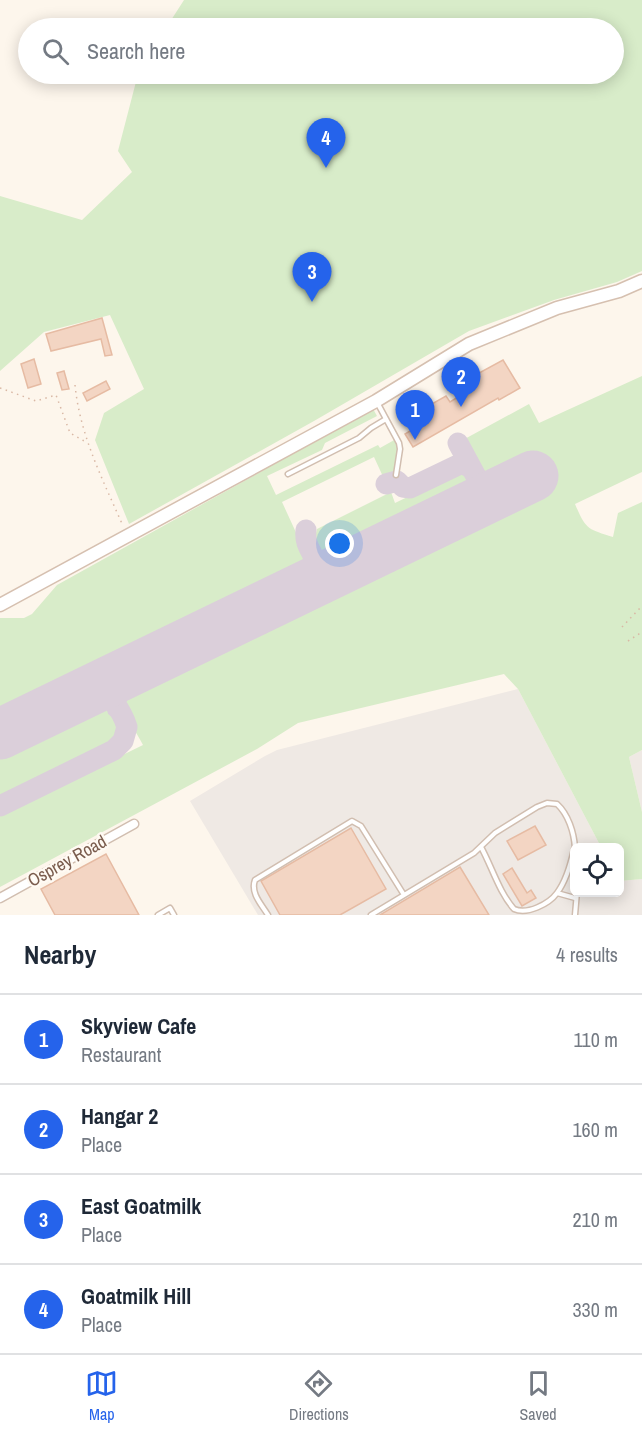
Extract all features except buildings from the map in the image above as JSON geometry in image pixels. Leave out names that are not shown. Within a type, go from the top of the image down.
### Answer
[{"type":"street","points":[[0,604],[376,400],[469,345],[557,308],[619,291],[642,281]]},
{"type":"street","name":"Osprey Road","points":[[0,898],[134,824]]},
{"type":"lane","points":[[376,400],[399,443],[396,475]]},
{"type":"lane","points":[[288,474],[359,438],[386,419]]},
{"type":"lane","points":[[371,915],[474,853],[501,829],[543,804],[552,802],[560,807],[572,832],[574,843]]},
{"type":"lane","points":[[268,915],[254,893],[255,880],[352,822],[361,826],[404,895]]},
{"type":"lane","points":[[481,847],[513,908],[521,914],[537,911],[557,893],[570,860]]},
{"type":"lane","points":[[557,893],[575,898],[575,915]]},
{"type":"lane","points":[[158,915],[170,908],[174,915]]},
{"type":"path","points":[[75,385],[77,405],[87,443],[127,535]]},
{"type":"path","points":[[0,388],[36,401],[56,395],[70,433],[87,443]]},
{"type":"path","points":[[622,627],[642,606]]},
{"type":"path","points":[[628,641],[642,632]]},
{"type":"shaded area","points":[[518,689],[599,843],[570,843],[570,897],[624,897],[624,881],[642,879],[642,915],[258,915],[190,801],[277,750]]},
{"type":"shaded area","points":[[642,750],[642,812],[629,757]]},
{"type":"green space","points":[[184,0],[642,0],[642,271],[617,282],[554,300],[469,331],[129,524],[95,440],[104,413],[144,389],[110,315],[44,332],[0,371],[0,196],[82,220],[132,172],[118,151],[135,84],[624,84],[624,18],[172,18]]},
{"type":"green space","points":[[642,376],[642,472],[575,504],[585,524],[613,537],[618,513],[642,502],[642,750],[629,757],[642,812],[642,879],[624,881],[624,843],[599,843],[518,689],[504,674],[298,723],[257,749],[0,887],[0,815],[143,745],[124,709],[124,694],[128,686],[505,503],[511,507],[541,493],[530,469],[500,482],[488,482],[482,479],[461,441],[529,404],[539,423]]},
{"type":"green space","points":[[372,407],[377,416],[325,443],[322,450],[267,476],[276,495],[378,445],[380,448],[396,439],[398,452],[393,477],[385,481],[374,457],[282,502],[310,563],[306,578],[0,726],[0,618],[24,618],[32,614],[57,585]]},
{"type":"green space","points":[[461,471],[469,473],[473,483],[467,498],[334,563],[321,558],[314,541],[317,529],[391,492],[395,503]]},
{"type":"green space","points":[[96,702],[106,704],[116,716],[121,733],[119,743],[0,803],[0,750]]},
{"type":"taxiway","points":[[458,443],[478,480],[480,489],[476,500],[466,507]]},
{"type":"taxiway","points":[[386,484],[397,481],[403,487],[410,488],[460,464],[472,469]]},
{"type":"taxiway","points":[[478,480],[490,489],[505,489]]},
{"type":"taxiway","points":[[305,586],[315,568],[315,561],[306,539],[306,530]]},
{"type":"taxiway","points":[[316,559],[327,566],[344,567]]},
{"type":"taxiway","points":[[117,708],[117,686],[123,674]]},
{"type":"taxiway","points":[[0,806],[114,750],[123,741],[127,727],[122,715],[110,698],[92,689]]},
{"type":"runway","points":[[0,734],[533,476]]},
{"type":"place","name":"Goatmilk Hill","points":[[326,168]]},
{"type":"place","name":"East Goatmilk","points":[[312,302]]},
{"type":"place","name":"Hangar 2","points":[[461,407]]},
{"type":"place","name":"Skyview Cafe","points":[[415,440]]}]
